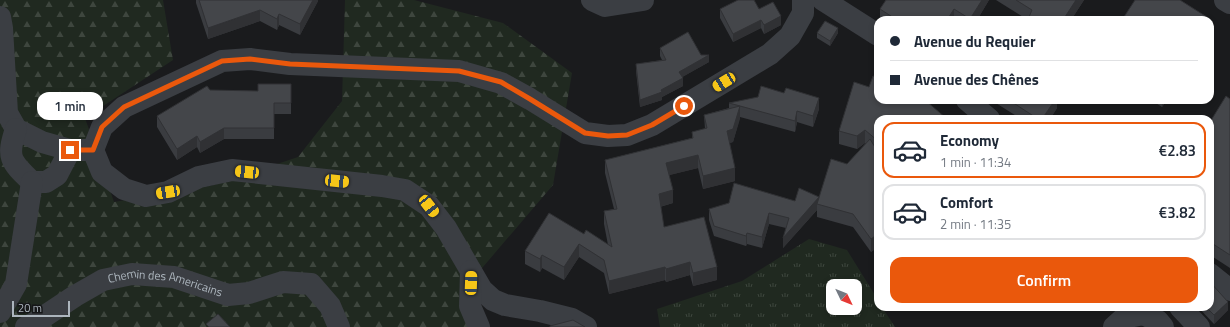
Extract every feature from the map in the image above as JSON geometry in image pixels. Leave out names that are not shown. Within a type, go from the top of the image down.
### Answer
[{"type":"street","points":[[592,0],[605,6],[643,0]]},
{"type":"street","points":[[586,327],[572,319],[540,311],[505,305],[492,300],[482,290],[446,228],[429,206],[405,190],[382,186],[232,170],[199,177],[168,192],[146,196],[124,189],[102,172],[93,150],[102,127],[124,107],[222,61],[250,59],[290,64],[459,71],[501,82],[585,133],[608,136],[627,135],[652,125],[770,54],[790,36],[803,13],[803,0]]},
{"type":"street","points":[[823,0],[874,32]]},
{"type":"street","points":[[1225,0],[1230,3]]},
{"type":"street","points":[[0,17],[7,113],[16,129],[42,142],[70,150],[93,150]]},
{"type":"street","points":[[972,104],[984,115]]},
{"type":"street","points":[[16,129],[12,142],[11,153],[16,166],[32,182],[46,182],[57,175],[70,150]]},
{"type":"street","points":[[0,312],[16,284],[32,182]]},
{"type":"street","points":[[471,271],[470,306],[479,327]]},
{"type":"street","name":"Chemin des Americains","points":[[26,327],[103,280],[132,274],[174,277],[228,295],[249,293],[283,282],[311,284],[330,306],[339,327]]},
{"type":"street","points":[[1214,277],[1230,290]]},
{"type":"street","points":[[1184,311],[1198,327]]},
{"type":"street","points":[[1114,327],[1124,318],[1143,314],[1158,321],[1163,327]]},
{"type":"green space","points":[[0,0],[163,0],[173,60],[85,118],[114,202],[214,185],[298,157],[342,101],[345,0],[414,0],[503,23],[572,73],[553,185],[459,295],[471,327],[0,327]]},
{"type":"green space","points":[[809,239],[847,250],[874,294],[874,311],[885,311],[895,327],[660,327],[657,309],[742,281]]},
{"type":"building","points":[[199,0],[313,0],[300,24],[279,14],[277,19],[260,10],[208,28]]},
{"type":"building","points":[[738,0],[754,0],[759,9],[773,2],[781,16],[764,25],[761,20],[733,34],[720,9]]},
{"type":"building","points":[[886,0],[982,0],[972,16],[965,16],[954,9],[950,16],[891,16],[880,9]]},
{"type":"building","points":[[1016,0],[1076,0],[1066,16],[1029,16],[1032,10]]},
{"type":"building","points":[[1135,0],[1180,0],[1205,16],[1125,16]]},
{"type":"building","points":[[825,21],[838,28],[830,41],[817,33]]},
{"type":"building","points":[[688,32],[701,55],[709,55],[679,72],[683,78],[661,90],[662,92],[640,100],[636,64],[666,60],[660,48]]},
{"type":"building","points":[[874,76],[874,104],[930,104],[942,115],[874,115],[874,138],[865,130],[857,136],[839,131],[854,82],[869,87]]},
{"type":"building","points":[[258,84],[291,84],[291,103],[274,103],[274,128],[224,128],[200,142],[197,136],[177,149],[157,116],[207,86],[210,90],[258,91]]},
{"type":"building","points":[[761,86],[784,93],[786,88],[819,98],[813,116],[797,111],[795,121],[729,103],[758,97]]},
{"type":"building","points":[[1226,96],[1230,99],[1230,255],[1214,245],[1214,116]]},
{"type":"building","points":[[1015,104],[1052,104],[1045,115],[1032,115]]},
{"type":"building","points":[[740,106],[733,129],[727,131],[735,168],[703,176],[698,155],[666,163],[673,190],[659,194],[664,227],[704,217],[717,267],[693,273],[690,262],[666,269],[665,267],[609,281],[604,260],[579,244],[564,267],[542,255],[540,259],[525,251],[549,213],[584,234],[586,230],[612,247],[604,211],[617,209],[605,160],[693,138],[692,132],[707,128],[704,115]]},
{"type":"building","points":[[870,139],[874,146],[874,237],[871,239],[853,214],[817,204],[831,159],[847,164]]},
{"type":"building","points":[[734,183],[795,201],[799,188],[819,197],[783,238],[789,218],[769,213],[762,237],[747,233],[746,236],[714,226],[709,209],[729,203]]},
{"type":"building","points":[[1214,286],[1228,302],[1214,315],[1210,311],[1214,311]]},
{"type":"building","points":[[218,314],[230,327],[209,327],[206,324]]},
{"type":"building","points":[[573,320],[585,327],[550,327],[550,326]]},
{"type":"route","points":[[70,150],[93,150],[102,127],[124,107],[222,61],[250,59],[290,64],[459,71],[501,82],[585,133],[608,136],[627,135],[652,125],[684,106]]}]
